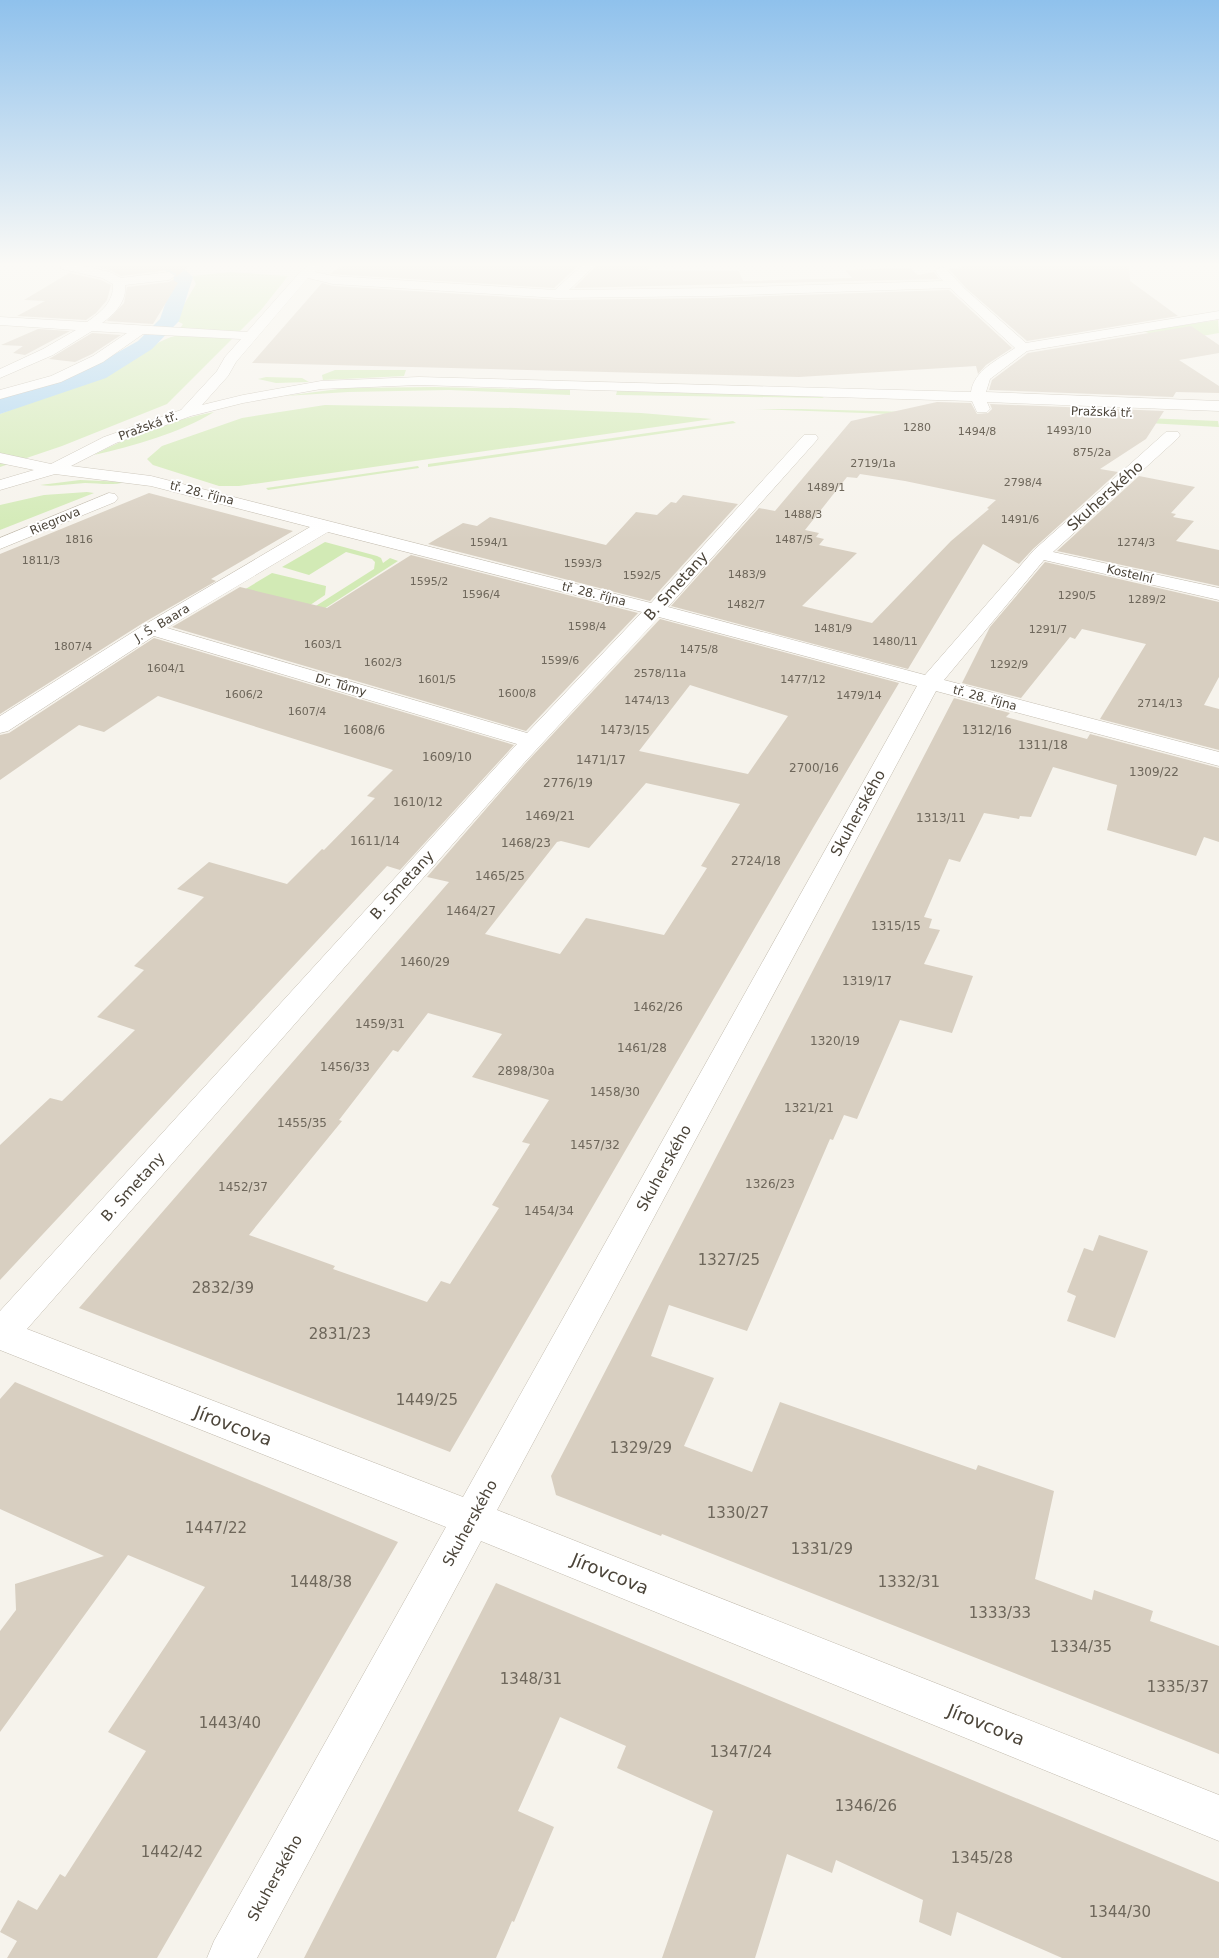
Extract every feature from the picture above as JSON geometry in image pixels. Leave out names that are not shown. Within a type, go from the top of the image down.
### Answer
[{"type":"street","points":[[0,374],[38,357]]},
{"type":"street","points":[[0,396],[56,379],[101,357]]},
{"type":"street","points":[[208,424],[233,385],[230,360],[232,357]]},
{"type":"street","points":[[979,403],[981,381],[984,376],[1010,357]]},
{"type":"street","name":"Pražská tř.","points":[[53,469],[110,440],[186,413],[233,385],[298,388],[334,383],[419,381],[979,403],[1219,417]]},
{"type":"street","points":[[252,383],[298,388]]},
{"type":"street","points":[[186,413],[233,385]]},
{"type":"street","name":"Pražská tř.","points":[[233,385],[326,399],[440,394],[1219,406]]},
{"type":"street","name":"Skuherského","points":[[231,1958],[929,684],[1040,554],[1172,435]]},
{"type":"street","name":"B. Smetany","points":[[0,1335],[531,741],[655,610],[810,438]]},
{"type":"street","name":"tř. 28. října","points":[[0,458],[53,469],[142,478],[655,610],[929,684],[1219,759]]},
{"type":"street","name":"Pražská tř.","points":[[53,469],[125,458],[142,478]]},
{"type":"street","points":[[0,485],[53,469]]},
{"type":"street","name":"Riegrova","points":[[0,544],[109,498]]},
{"type":"street","name":"J. Š. Baara","points":[[0,726],[151,629],[326,525]]},
{"type":"street","name":"Kostelní","points":[[1040,554],[1219,594]]},
{"type":"street","name":"Dr. Tůmy","points":[[151,629],[531,741]]},
{"type":"street","name":"Jírovcova","points":[[0,1335],[473,1519],[1219,1818]]},
{"type":"green space","points":[[136,357],[214,357],[167,404],[62,446],[0,467],[0,414],[115,369]]},
{"type":"green space","points":[[335,370],[406,370],[404,376],[323,380],[322,375]]},
{"type":"green space","points":[[266,377],[302,378],[309,382],[276,383],[258,379]]},
{"type":"green space","points":[[434,387],[570,390],[570,395],[449,390],[348,392],[285,396],[346,388]]},
{"type":"green space","points":[[617,391],[819,395],[824,398],[616,395]]},
{"type":"green space","points":[[325,405],[516,408],[641,413],[712,419],[239,486],[219,486],[153,465],[147,459],[162,446],[242,418]]},
{"type":"green space","points":[[754,409],[801,409],[1018,415],[890,414]]},
{"type":"green space","points":[[214,412],[201,420],[171,432],[140,443],[94,455],[152,429]]},
{"type":"green space","points":[[1121,417],[1218,421],[1219,427],[1076,419]]},
{"type":"green space","points":[[733,421],[736,423],[428,467],[428,464]]},
{"type":"green space","points":[[418,466],[419,468],[268,490],[266,488]]},
{"type":"green space","points":[[80,480],[125,482],[57,486],[40,485]]},
{"type":"green space","points":[[94,493],[0,530],[0,505],[44,495]]},
{"type":"green space","points":[[325,542],[377,556],[381,558],[383,563],[390,558],[398,561],[265,647],[256,644],[374,569],[375,562],[372,559],[346,552],[309,575],[282,567]]},
{"type":"green space","points":[[272,573],[326,586],[325,595],[282,624],[219,605]]},
{"type":"building","points":[[52,357],[85,357],[75,362],[49,359]]},
{"type":"building","points":[[257,357],[998,357],[986,365],[978,374],[976,366],[799,377],[252,363]]},
{"type":"building","points":[[1022,357],[1194,357],[1179,360],[1219,386],[1219,393],[1176,392],[1173,397],[989,390],[992,380]]},
{"type":"building","points":[[937,402],[971,403],[977,414],[988,413],[992,409],[990,404],[1164,411],[1146,439],[1100,469],[1118,472],[1019,564],[983,544],[908,669],[671,606],[759,508],[775,511],[851,421]],"holes":[[[860,474],[905,481],[996,500],[987,508],[989,509],[951,541],[872,623],[802,606],[857,553],[819,545],[824,539],[816,537],[819,533],[805,530],[847,477],[857,478]]]},
{"type":"building","points":[[1139,476],[1195,487],[1171,513],[1176,514],[1173,517],[1194,521],[1176,541],[1219,550],[1219,586],[1057,551]]},
{"type":"building","points":[[149,493],[293,531],[211,579],[216,581],[143,623],[0,714],[0,554]]},
{"type":"building","points":[[683,495],[738,504],[650,601],[428,544],[463,523],[477,526],[490,517],[606,545],[636,512],[657,515],[671,502],[676,503]]},
{"type":"building","points":[[411,555],[638,613],[526,731],[172,627],[240,587],[327,608]]},
{"type":"building","points":[[1045,562],[1219,602],[1219,677],[1204,705],[1219,709],[1219,750],[1100,719],[1146,644],[1082,629],[1075,639],[1070,637],[1021,698],[962,683],[990,627]]},
{"type":"building","points":[[660,619],[899,683],[450,1452],[79,1308],[449,882],[427,877],[525,764]],"holes":[[[690,685],[788,716],[748,774],[639,751]],[[646,783],[740,804],[701,866],[707,868],[664,935],[586,918],[560,954],[485,934],[557,842],[561,841],[589,848]],[[428,1013],[502,1034],[472,1077],[549,1100],[522,1142],[530,1144],[492,1205],[499,1208],[450,1284],[441,1281],[427,1302],[333,1269],[335,1266],[249,1235],[342,1121],[339,1120],[393,1050],[398,1052]]]},
{"type":"building","points":[[154,638],[514,745],[400,870],[387,866],[0,1280],[0,1145],[50,1098],[62,1101],[135,1030],[97,1017],[144,970],[134,966],[204,897],[177,889],[209,862],[287,884],[322,849],[324,850],[375,798],[367,796],[393,770],[158,696],[104,732],[79,725],[0,780],[0,735],[9,733]]},
{"type":"building","points":[[954,698],[1010,713],[1006,717],[1087,739],[1090,734],[1219,768],[1219,842],[1204,837],[1196,856],[1107,830],[1117,785],[1053,767],[1031,817],[1020,816],[1019,819],[984,813],[960,862],[949,859],[924,917],[932,919],[929,928],[940,930],[924,964],[973,976],[952,1033],[900,1020],[857,1119],[844,1115],[833,1140],[830,1139],[747,1331],[669,1305],[651,1356],[714,1378],[684,1446],[752,1472],[780,1402],[976,1470],[978,1465],[1054,1491],[1035,1579],[1092,1600],[1094,1590],[1153,1611],[1150,1621],[1219,1646],[1219,1754],[662,1534],[661,1536],[556,1495],[551,1476]]},
{"type":"building","points":[[1099,1235],[1148,1251],[1115,1338],[1067,1321],[1076,1296],[1067,1292],[1084,1248],[1093,1251]]},
{"type":"building","points":[[15,1382],[398,1542],[157,1958],[7,1958],[17,1941],[0,1932],[18,1900],[37,1910],[60,1874],[65,1877],[146,1751],[108,1732],[205,1587],[128,1555],[0,1732],[0,1631],[16,1610],[15,1584],[104,1556],[0,1509],[0,1399]]},
{"type":"building","points":[[496,1583],[1219,1882],[1219,1958],[1062,1958],[957,1912],[951,1936],[919,1922],[923,1900],[836,1860],[832,1873],[787,1854],[755,1958],[662,1958],[713,1811],[617,1768],[626,1746],[560,1717],[518,1811],[554,1827],[514,1922],[512,1921],[496,1958],[304,1958]]},
{"type":"waterway","points":[[0,407],[98,373],[124,357]]}]
